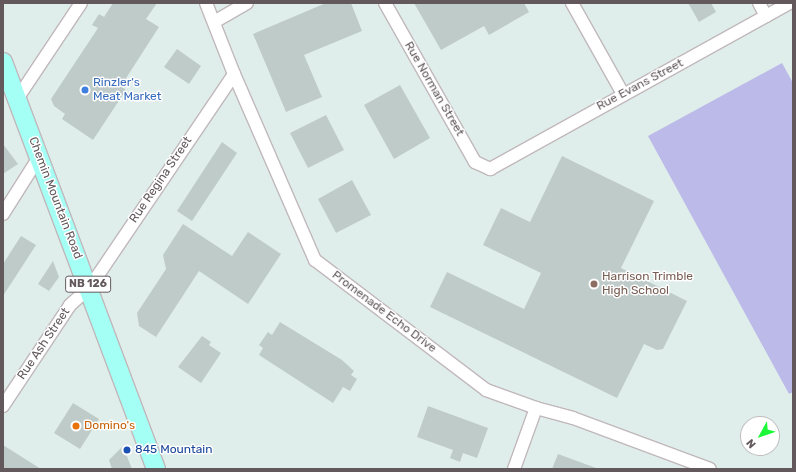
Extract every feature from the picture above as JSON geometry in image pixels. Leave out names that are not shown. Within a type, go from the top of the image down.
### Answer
[{"type":"main road","name":"Chemin Mountain Road","points":[[3,62],[90,288],[156,469]]},
{"type":"street","points":[[17,99],[82,3]]},
{"type":"street","name":"Promenade Echo Drive","points":[[206,3],[234,74],[315,260],[486,390],[536,408],[573,418],[694,466],[710,469]]},
{"type":"street","points":[[214,22],[247,3]]},
{"type":"street","name":"Rue Norman Street","points":[[385,3],[475,162],[490,169]]},
{"type":"street","points":[[572,3],[623,94]]},
{"type":"street","points":[[759,3],[766,16]]},
{"type":"street","name":"Rue Evans Street","points":[[490,169],[623,94],[790,3]]},
{"type":"street","name":"Rue Regina Street","points":[[90,288],[234,74]]},
{"type":"street","points":[[3,214],[39,157]]},
{"type":"street","name":"Rue Ash Street","points":[[3,406],[70,305],[90,288]]},
{"type":"street","points":[[514,469],[536,408]]},
{"type":"shaded area","points":[[782,63],[793,83],[793,392],[789,394],[648,136]]},
{"type":"building","points":[[113,3],[157,3],[146,19],[159,27],[121,86],[126,90],[93,140],[62,119],[65,114],[54,106],[51,99],[98,28],[92,25],[99,14],[104,17]]},
{"type":"building","points":[[326,3],[351,3],[362,31],[304,55],[322,97],[286,112],[253,34]]},
{"type":"building","points":[[414,3],[524,3],[529,12],[489,35],[484,26],[441,50]]},
{"type":"building","points":[[688,3],[711,3],[716,12],[699,22]]},
{"type":"building","points":[[177,49],[201,66],[189,84],[164,67]]},
{"type":"building","points":[[400,85],[430,138],[394,159],[364,105]]},
{"type":"building","points":[[326,115],[344,150],[308,168],[290,133]]},
{"type":"building","points":[[222,142],[237,153],[192,221],[177,211]]},
{"type":"building","points":[[3,144],[18,164],[3,174]]},
{"type":"building","name":"Harrison Trimble High School","points":[[562,156],[654,201],[621,268],[687,301],[663,349],[657,350],[644,344],[617,398],[430,307],[447,272],[524,309],[541,273],[483,245],[501,208],[530,222]]},
{"type":"building","points":[[352,180],[371,215],[336,233],[318,199]]},
{"type":"building","points":[[183,224],[232,256],[248,232],[281,254],[248,304],[199,271],[156,337],[139,326],[137,313],[166,269],[163,255]]},
{"type":"building","points":[[21,236],[36,245],[3,296],[3,264]]},
{"type":"building","points":[[53,261],[59,277],[49,291],[38,284]]},
{"type":"building","points":[[280,322],[342,360],[354,371],[351,375],[357,379],[350,391],[343,387],[333,403],[259,355],[263,348],[259,345],[268,332],[272,335]]},
{"type":"building","points":[[202,336],[211,342],[209,345],[221,353],[201,383],[178,367]]},
{"type":"building","name":"Domino's","points":[[73,403],[99,419],[80,449],[54,433]]},
{"type":"building","points":[[428,406],[488,428],[477,458],[463,453],[460,462],[450,458],[453,450],[417,437]]},
{"type":"building","points":[[3,445],[41,469],[3,469]]},
{"type":"building","points":[[123,446],[132,469],[112,469],[109,460]]},
{"type":"building","points":[[558,454],[596,468],[596,469],[552,469]]},
{"type":"place","name":"Rinzler's Meat Market","points":[[85,90]]},
{"type":"place","name":"Harrison Trimble High School","points":[[594,284]]},
{"type":"place","name":"Domino's","points":[[76,426]]},
{"type":"place","name":"845 Mountain","points":[[127,450]]}]
